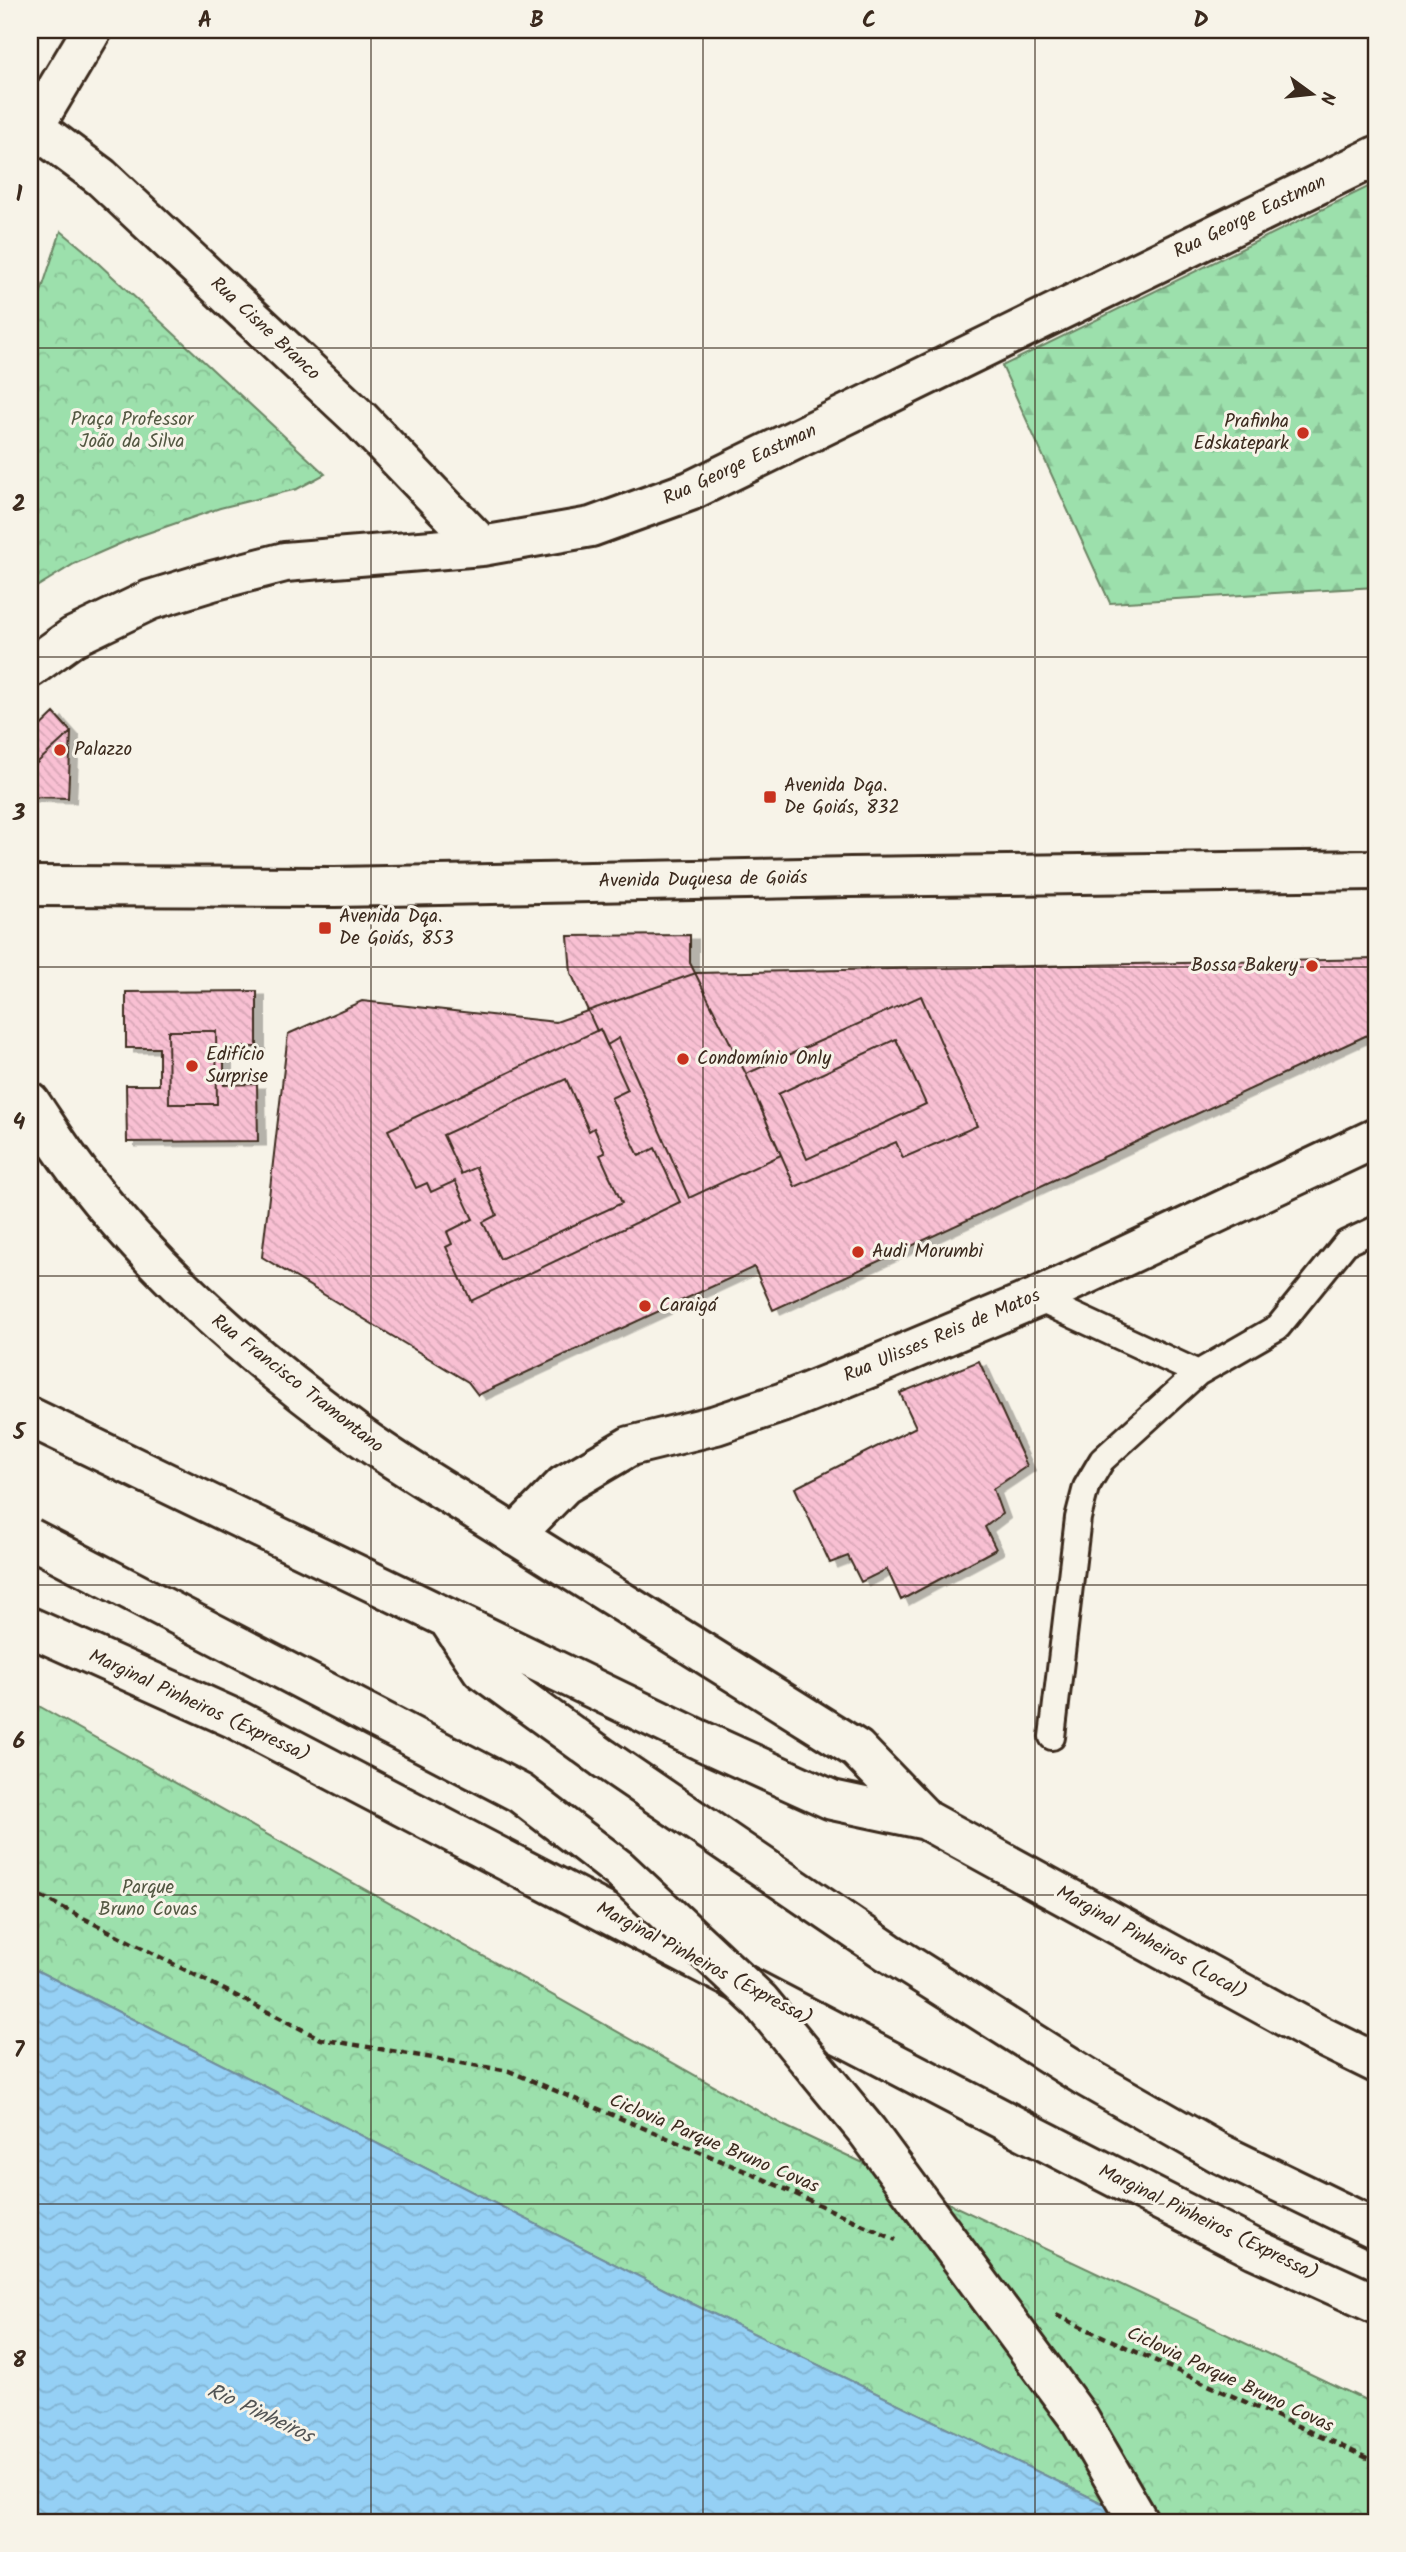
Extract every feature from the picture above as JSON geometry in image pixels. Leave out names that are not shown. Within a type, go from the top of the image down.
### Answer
[{"type":"main road","points":[[32,134],[92,30]]},
{"type":"main road","name":"Rua Cisne Branco","points":[[32,134],[101,177],[360,419],[482,546]]},
{"type":"main road","name":"Rua George Eastman","points":[[30,668],[74,636],[128,610],[150,600],[212,581],[285,562],[482,546],[591,527],[690,491],[1376,156]]},
{"type":"main road","name":"Avenida Duquesa de Goiás","points":[[30,886],[335,887],[1376,870]]},
{"type":"main road","name":"Rua Francisco Tramontano","points":[[30,1102],[81,1177],[144,1249],[206,1312],[273,1369],[355,1433],[857,1749],[926,1820]]},
{"type":"main road","name":"Rua Ulisses Reis de Matos","points":[[515,1535],[564,1485],[630,1446],[716,1425],[784,1402],[1035,1298],[1376,1138]]},
{"type":"main road","points":[[30,1417],[700,1740],[832,1800],[926,1820]]},
{"type":"main road","points":[[30,1538],[520,1793],[619,1868],[760,2001],[867,2131],[1078,2417],[1139,2522]]},
{"type":"main road","points":[[447,1618],[482,1670],[603,1758],[888,1952],[1086,2077],[1207,2146],[1376,2229]]},
{"type":"main road","name":"Marginal Pinheiros (Expressa)","points":[[30,1627],[233,1718],[1194,2218],[1376,2304]]},
{"type":"main road","name":"Marginal Pinheiros (Local)","points":[[926,1820],[1317,2034],[1376,2063]]},
{"type":"lane","points":[[1052,1737],[1077,1518],[1086,1488],[1102,1460],[1198,1373],[1278,1327],[1346,1243],[1376,1229]]},
{"type":"lane","points":[[1035,1298],[1198,1373]]},
{"type":"path","name":"Ciclovia Parque Bruno Covas","points":[[30,1891],[321,2039],[509,2071],[759,2177],[896,2241]]},
{"type":"path","name":"Ciclovia Parque Bruno Covas","points":[[1046,2310],[1376,2462]]},
{"type":"green space","points":[[1376,183],[1376,587],[1110,603],[1002,366]]},
{"type":"green space","name":"Praça Professor João da Silva","points":[[61,231],[325,474],[297,489],[220,508],[133,538],[74,564],[30,591],[30,325]]},
{"type":"green space","name":"Parque Bruno Covas","points":[[30,1701],[785,2126],[1376,2405],[1376,2522],[1141,2522],[695,2305],[30,1967]]},
{"type":"water","name":"Rio Pinheiros","points":[[30,1967],[695,2305],[1141,2522],[30,2522]]},
{"type":"building","points":[[54,713],[71,732],[30,769],[30,736]]},
{"type":"building","name":"Palazzo","points":[[71,732],[68,798],[30,797],[30,769]]},
{"type":"building","name":"Condomínio Only","points":[[690,935],[690,963],[746,1074],[781,1155],[689,1198],[619,1038],[607,1045],[600,1029],[597,1031],[571,973],[568,936]]},
{"type":"building","points":[[1376,959],[1376,1031],[773,1310],[754,1267],[478,1395],[468,1382],[262,1257],[288,1034],[362,1001],[556,1022],[696,973]]},
{"type":"building","name":"Edifício Surprise","points":[[257,991],[257,1047],[224,1047],[224,1085],[257,1084],[258,1141],[127,1142],[126,1085],[159,1085],[159,1048],[126,1048],[126,992]]},
{"type":"building","points":[[921,996],[977,1126],[903,1158],[896,1142],[795,1187],[746,1074]]},
{"type":"building","points":[[600,1029],[628,1090],[611,1098],[639,1156],[655,1148],[680,1202],[471,1301],[446,1247],[452,1244],[447,1232],[473,1219],[455,1181],[431,1192],[427,1183],[416,1188],[388,1130]]},
{"type":"building","points":[[168,1031],[216,1031],[217,1104],[169,1104]]},
{"type":"building","points":[[896,1039],[926,1104],[807,1159],[778,1094]]},
{"type":"building","points":[[566,1079],[589,1131],[594,1128],[605,1153],[600,1155],[622,1203],[500,1259],[483,1222],[497,1215],[476,1167],[461,1174],[443,1135]]},
{"type":"building","points":[[979,1361],[1027,1466],[993,1489],[1002,1514],[985,1527],[996,1549],[901,1600],[887,1569],[861,1582],[848,1556],[830,1563],[795,1488],[916,1427],[900,1393]]},
{"type":"place","name":"Prafinha Edskatepark","points":[[1303,433]]},
{"type":"place","name":"Palazzo","points":[[60,750]]},
{"type":"place","name":"Avenida Dqa. De Goiás, 832","points":[[770,797]]},
{"type":"place","name":"Avenida Dqa. De Goiás, 853","points":[[325,928]]},
{"type":"place","name":"Bossa Bakery","points":[[1312,966]]},
{"type":"place","name":"Condomínio Only","points":[[683,1059]]},
{"type":"place","name":"Edifício Surprise","points":[[192,1066]]},
{"type":"place","name":"Audi Morumbi","points":[[858,1252]]},
{"type":"place","name":"Caraigá","points":[[645,1306]]}]
